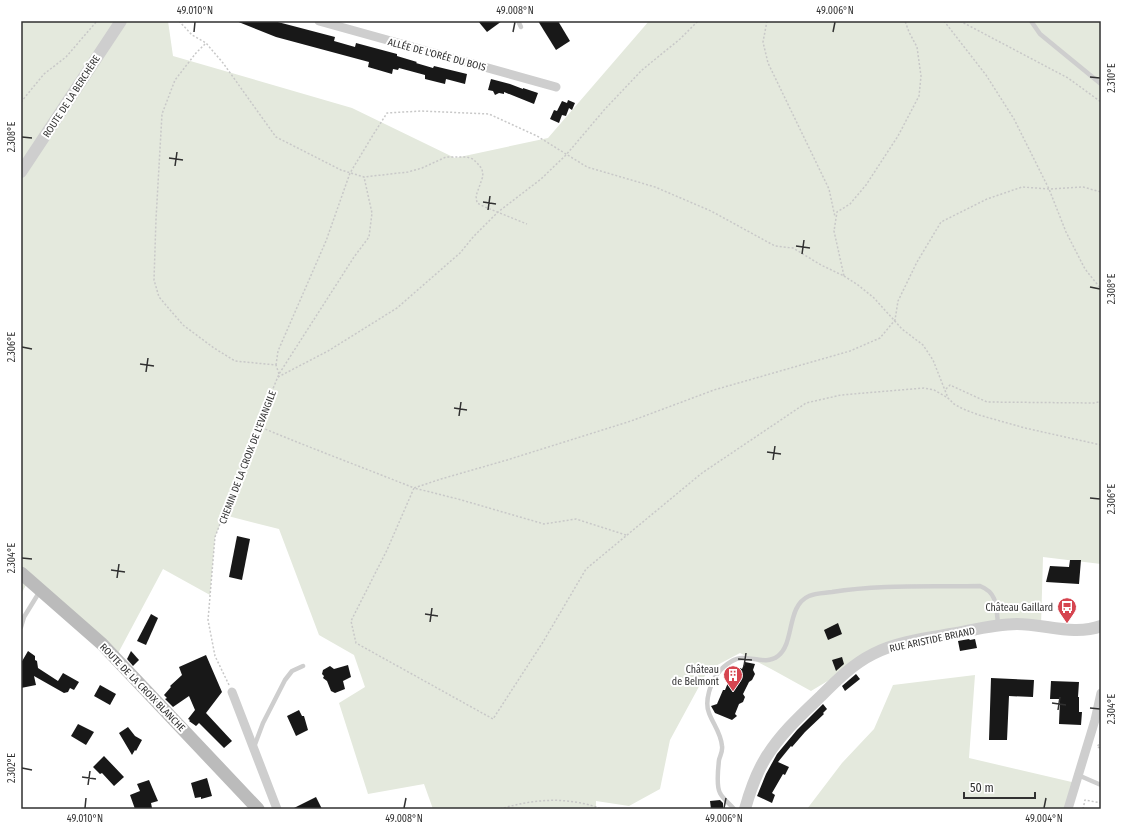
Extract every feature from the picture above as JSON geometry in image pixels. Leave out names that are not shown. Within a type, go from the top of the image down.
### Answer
[{"type":"main road","name":"ROUTE DE LA CROIX BLANCHE","points":[[21,573],[102,644],[258,809]]},
{"type":"street","name":"ROUTE DE LA BERCHÈRE","points":[[21,172],[121,21]]},
{"type":"street","name":"ALLÉE DE L'ORÉE DU BOIS","points":[[319,21],[556,87]]},
{"type":"street","name":"RUE ARISTIDE BRIAND","points":[[745,809],[750,790],[765,759],[776,742],[842,675],[862,659],[895,645],[920,639],[998,626],[1017,624],[1079,630],[1101,626]]},
{"type":"street","points":[[232,692],[277,809]]},
{"type":"street","points":[[1068,809],[1095,720],[1101,693]]},
{"type":"lane","points":[[518,21],[521,27]]},
{"type":"lane","points":[[1032,21],[1040,34],[1101,84]]},
{"type":"lane","points":[[734,809],[720,793],[718,778],[719,760],[723,748],[717,727],[708,712],[707,703],[711,688],[718,672],[733,660],[749,658],[769,660],[779,656],[785,646],[796,606],[808,596],[854,589],[980,586],[988,589],[994,596],[998,626]]},
{"type":"lane","points":[[21,627],[24,617],[40,590]]},
{"type":"lane","points":[[254,747],[263,723],[285,680],[292,671],[303,666]]},
{"type":"lane","points":[[1078,775],[1101,785]]},
{"type":"path","points":[[21,102],[44,74],[66,57],[97,21]]},
{"type":"path","points":[[179,21],[192,35],[206,43],[223,63],[276,137],[341,170],[350,174],[364,177],[408,172],[422,168],[446,157],[467,157],[473,159],[482,169],[483,176],[476,196],[477,203],[527,224]]},
{"type":"path","name":"CHEMIN DE LA CROIX DE L'EVANGILE","points":[[232,692],[215,656],[208,620],[215,537],[278,375],[328,351],[397,308],[460,253],[474,236],[498,212],[541,179],[566,155],[605,109],[642,70],[680,39],[698,21]]},
{"type":"path","points":[[767,21],[762,42],[768,63],[829,189],[836,219]]},
{"type":"path","points":[[844,276],[834,231],[836,212],[850,204],[866,185],[898,136],[919,96],[921,76],[917,47],[905,21]]},
{"type":"path","points":[[944,21],[986,75],[1014,119],[1049,189],[1066,232],[1085,269],[1101,289]]},
{"type":"path","points":[[960,21],[1068,78],[1101,102]]},
{"type":"path","points":[[206,43],[196,53],[175,80],[162,114],[154,280],[159,297],[184,325],[214,348],[235,361],[276,365]]},
{"type":"path","points":[[278,375],[276,365],[278,351],[326,241],[350,174],[372,135],[387,114],[420,110],[489,114],[537,136],[587,167],[655,187],[711,211],[775,246],[793,248],[858,285],[874,298],[895,320],[902,330],[923,345],[933,360],[946,389],[948,398]]},
{"type":"path","points":[[278,375],[354,257],[369,237],[372,213],[364,177]]},
{"type":"path","points":[[1101,192],[1083,187],[1049,189],[1022,187],[987,199],[941,222],[917,262],[898,301],[895,320],[880,338],[850,352],[714,390],[631,421],[414,488],[387,550],[351,621],[356,643],[493,719],[544,642],[586,569],[702,473],[806,403],[841,395],[924,388],[934,390],[948,398],[958,407],[979,415],[1025,428],[1101,445]]},
{"type":"path","points":[[946,389],[950,385],[987,402],[1074,404],[1095,403],[1101,400]]},
{"type":"path","points":[[258,426],[414,488],[544,524],[576,519],[626,535]]},
{"type":"path","points":[[1101,741],[1097,747],[1101,748]]},
{"type":"path","points":[[500,809],[522,802],[553,800],[573,802],[602,809]]},
{"type":"path","points":[[1083,809],[1085,800],[1101,804]]},
{"type":"shaded area","points":[[21,21],[168,21],[173,56],[352,108],[455,158],[548,138],[649,21],[1101,21],[1101,564],[1043,557],[1041,626],[921,639],[851,667],[811,691],[740,653],[708,670],[670,740],[660,789],[629,806],[596,801],[596,809],[433,809],[424,784],[368,794],[339,703],[365,687],[354,655],[319,635],[279,529],[224,515],[215,537],[210,595],[163,569],[115,659],[29,580],[21,594]]},
{"type":"shaded area","points":[[975,675],[969,758],[1076,783],[1068,809],[807,809],[842,763],[874,729],[893,685]]},
{"type":"building","points":[[236,21],[274,21],[335,37],[334,41],[355,47],[356,43],[397,54],[397,56],[433,68],[434,66],[467,74],[465,84],[446,79],[445,84],[425,79],[425,75],[399,68],[398,70],[393,69],[392,74],[368,67],[369,62],[276,37]]},
{"type":"building","points":[[478,21],[502,21],[487,32]]},
{"type":"building","points":[[538,21],[558,21],[570,41],[556,50]]},
{"type":"building","points":[[491,79],[538,93],[534,104],[504,92],[504,94],[499,93],[495,95],[493,91],[488,90]]},
{"type":"building","points":[[568,100],[575,103],[572,110],[569,108],[566,116],[562,115],[559,123],[550,119],[554,110],[557,111],[562,101],[567,103]]},
{"type":"building","points":[[237,536],[250,539],[242,580],[229,577]]},
{"type":"building","points":[[1070,560],[1081,560],[1079,584],[1046,582],[1050,566],[1069,567]]},
{"type":"building","points":[[151,614],[158,618],[146,645],[137,641]]},
{"type":"building","points":[[838,623],[842,634],[828,640],[824,630]]},
{"type":"building","points":[[975,639],[977,648],[960,651],[958,641]]},
{"type":"building","points":[[28,651],[35,656],[38,668],[58,681],[63,673],[79,682],[74,690],[70,688],[68,692],[64,693],[34,676],[36,685],[21,688],[21,663]]},
{"type":"building","points":[[131,651],[139,660],[133,666],[127,659]]},
{"type":"building","points":[[206,655],[222,692],[206,713],[232,741],[224,748],[199,723],[196,726],[189,721],[190,720],[188,719],[195,710],[189,696],[173,707],[165,699],[167,698],[164,695],[171,687],[170,686],[182,675],[179,667]]},
{"type":"building","points":[[842,657],[844,664],[836,671],[832,660]]},
{"type":"building","name":"Château de Belmont","points":[[745,662],[755,664],[753,670],[755,674],[743,694],[745,697],[743,702],[739,704],[735,714],[737,716],[732,720],[715,713],[711,706],[717,704],[732,673],[738,675],[740,668],[742,669]]},
{"type":"building","points":[[348,665],[351,677],[343,681],[345,689],[335,693],[331,691],[327,681],[323,678],[323,670],[330,666],[334,669]]},
{"type":"building","points":[[856,674],[860,679],[845,691],[842,686]]},
{"type":"building","points":[[991,678],[1034,680],[1033,697],[1009,696],[1007,740],[989,740]]},
{"type":"building","points":[[1051,681],[1079,682],[1078,697],[1079,712],[1082,712],[1081,725],[1059,724],[1060,699],[1050,699]]},
{"type":"building","points":[[100,685],[116,694],[110,705],[94,696]]},
{"type":"building","points":[[823,704],[827,709],[823,713],[824,714],[792,747],[791,746],[778,762],[789,767],[772,793],[775,795],[772,803],[757,796],[766,774],[777,754],[797,730]]},
{"type":"building","points":[[299,710],[302,716],[304,716],[308,730],[296,736],[287,716]]},
{"type":"building","points":[[78,724],[94,732],[86,745],[71,736]]},
{"type":"building","points":[[128,727],[135,736],[142,740],[132,755],[119,733]]},
{"type":"building","points":[[104,756],[124,777],[114,786],[102,773],[100,774],[93,767]]},
{"type":"building","points":[[207,778],[212,796],[201,799],[201,797],[195,798],[191,783]]},
{"type":"building","points":[[149,780],[158,801],[151,803],[152,808],[135,809],[130,795],[140,791],[137,784]]},
{"type":"building","points":[[316,797],[322,809],[292,809]]},
{"type":"building","points":[[720,800],[723,803],[723,809],[711,809],[710,801]]},
{"type":"place","name":"Château Gaillard","points":[[1067,624]]},
{"type":"place","name":"Château de Belmont","points":[[733,692]]}]
